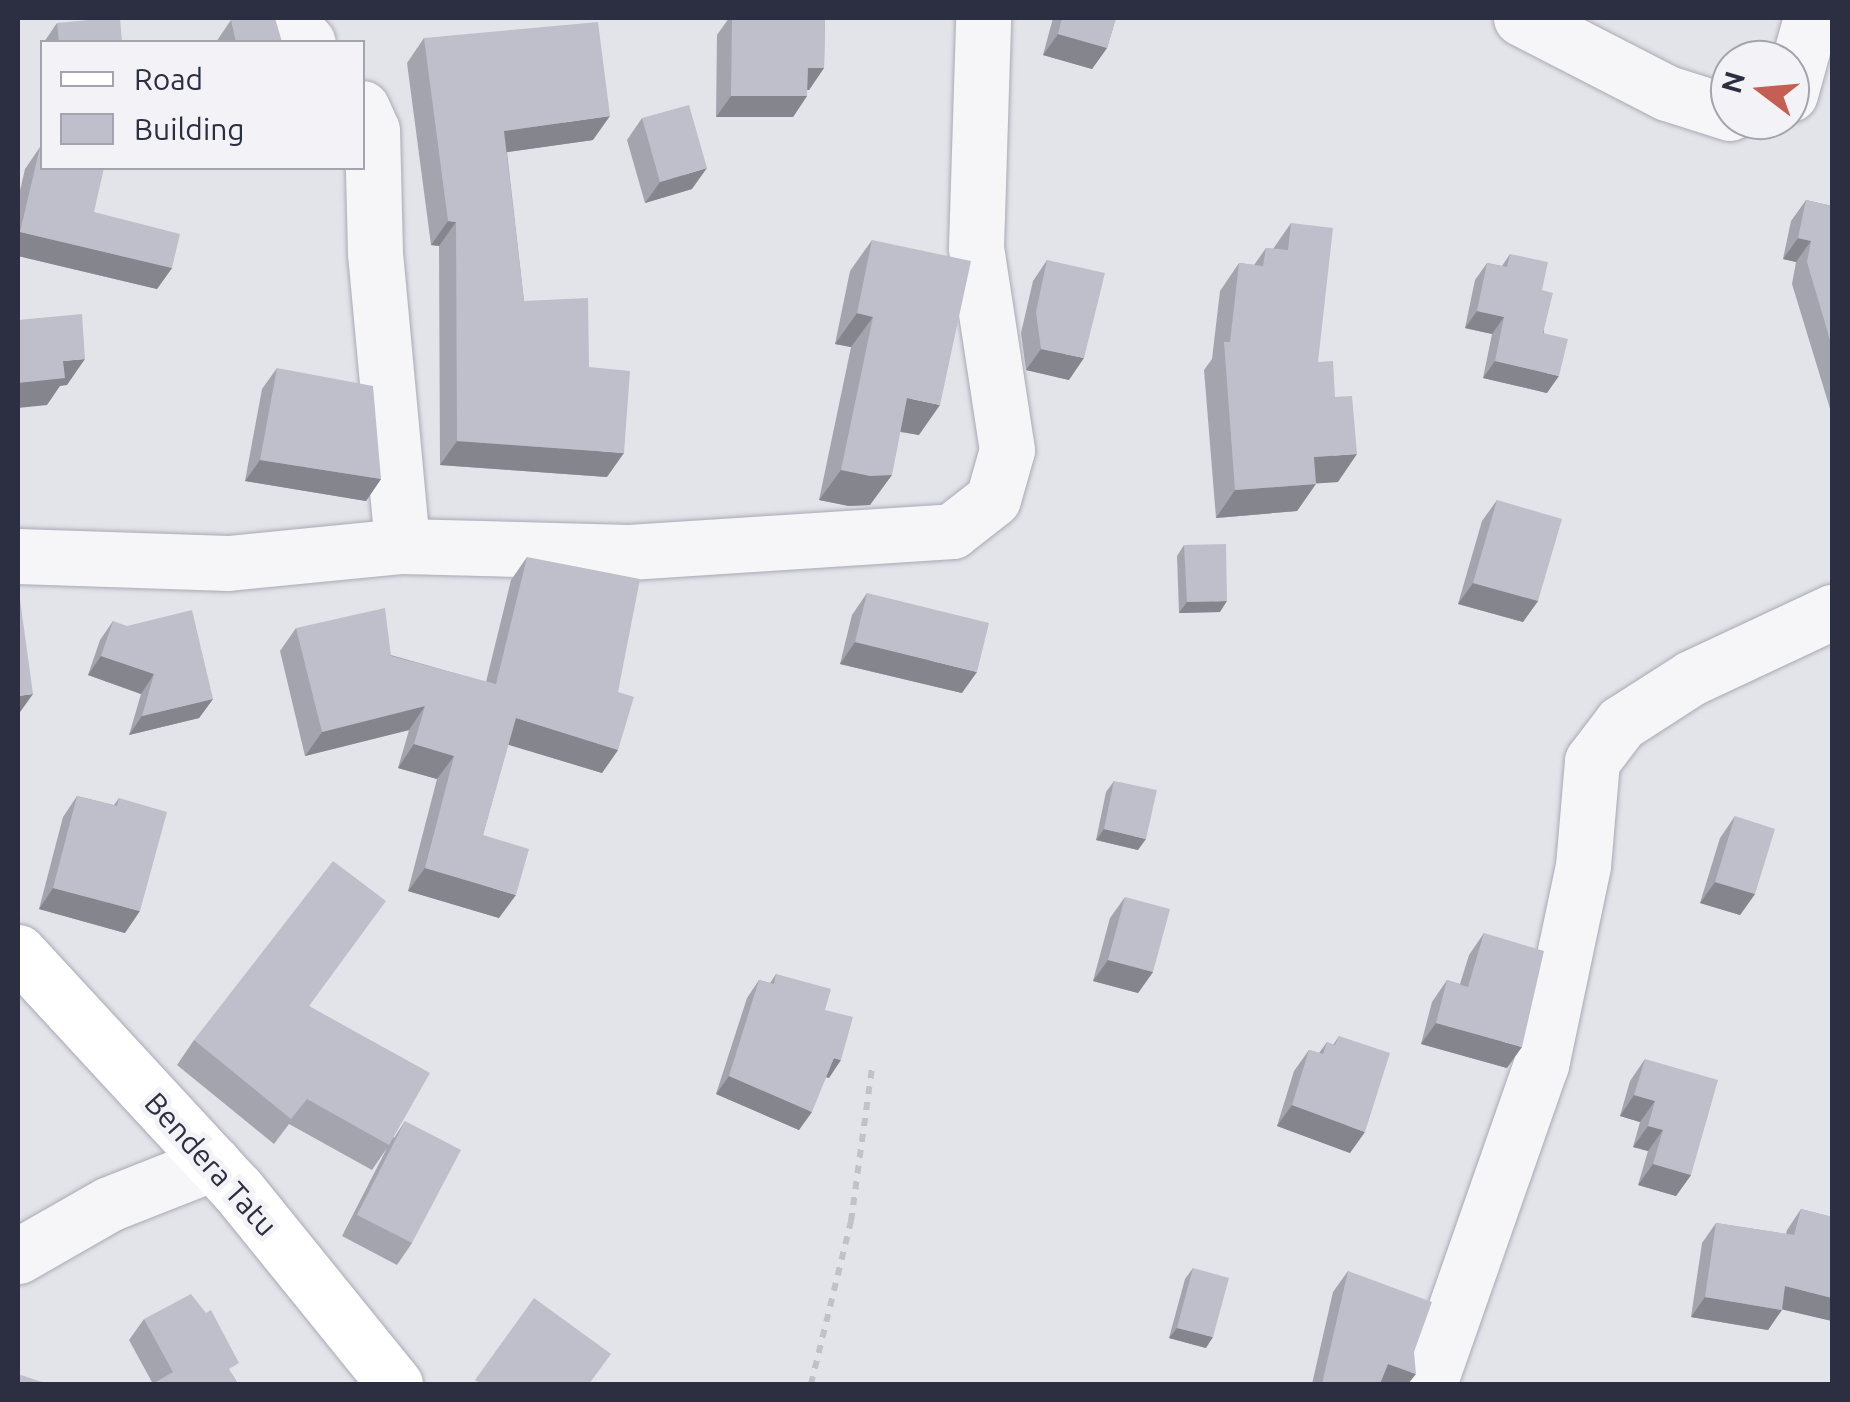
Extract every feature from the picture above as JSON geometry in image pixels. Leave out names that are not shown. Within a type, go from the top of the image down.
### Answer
[{"type":"street","points":[[285,18],[306,40]]},
{"type":"street","points":[[18,556],[228,563],[402,546],[628,552],[952,530],[993,499],[1007,450],[976,247],[983,18]]},
{"type":"street","points":[[1521,18],[1667,92],[1710,106]]},
{"type":"street","points":[[365,115],[372,130],[376,253],[402,546]]},
{"type":"street","points":[[1429,1384],[1541,1065],[1583,866],[1592,760],[1621,724],[1692,678],[1832,612]]},
{"type":"street","name":"Bendera Tatu","points":[[18,952],[213,1163],[396,1384]]},
{"type":"street","points":[[18,1256],[108,1204],[213,1163]]},
{"type":"path","points":[[811,1384],[851,1222],[872,1068]]},
{"type":"building","points":[[120,18],[122,40],[59,40],[57,23]]},
{"type":"building","points":[[275,18],[281,40],[236,40],[231,20]]},
{"type":"building","points":[[732,18],[825,18],[824,68],[808,68],[807,96],[731,96]]},
{"type":"building","points":[[1062,18],[1116,18],[1107,48],[1058,34]]},
{"type":"building","points":[[598,22],[610,116],[504,131],[524,301],[588,298],[589,367],[630,371],[624,453],[457,441],[456,222],[448,221],[424,38]]},
{"type":"building","points":[[689,105],[707,168],[660,182],[642,118]]},
{"type":"building","points":[[40,147],[40,170],[104,170],[94,212],[180,234],[172,268],[20,232]]},
{"type":"building","points":[[1806,200],[1832,206],[1832,347],[1807,262],[1811,241],[1798,238]]},
{"type":"building","points":[[1291,223],[1333,228],[1318,362],[1333,361],[1335,397],[1352,396],[1357,454],[1314,457],[1316,484],[1235,490],[1224,342],[1230,342],[1239,263],[1263,266],[1266,248],[1288,250]]},
{"type":"building","points":[[872,240],[971,261],[940,405],[907,398],[892,475],[870,476],[841,470],[873,317],[857,313]]},
{"type":"building","points":[[1510,254],[1548,262],[1542,290],[1553,293],[1543,333],[1568,339],[1559,376],[1495,361],[1504,317],[1477,311],[1487,263],[1507,267]]},
{"type":"building","points":[[1047,260],[1105,273],[1084,358],[1041,349],[1036,312]]},
{"type":"building","points":[[82,314],[85,359],[63,361],[65,378],[18,383],[18,320]]},
{"type":"building","points":[[277,368],[373,386],[381,479],[260,460]]},
{"type":"building","points":[[1497,500],[1562,519],[1538,601],[1473,583]]},
{"type":"building","points":[[1226,544],[1227,601],[1187,602],[1184,545]]},
{"type":"building","points":[[527,557],[640,579],[618,692],[634,697],[618,750],[516,718],[483,835],[529,849],[516,895],[425,868],[454,756],[414,744],[425,706],[322,732],[296,628],[385,608],[391,656],[496,684]]},
{"type":"building","points":[[18,593],[33,694],[18,696]]},
{"type":"building","points":[[867,593],[989,623],[977,672],[855,642]]},
{"type":"building","points":[[192,610],[213,699],[142,716],[154,674],[101,656],[113,621],[127,626]]},
{"type":"building","points":[[1114,781],[1157,790],[1146,839],[1104,829]]},
{"type":"building","points":[[77,796],[117,806],[119,798],[167,812],[140,911],[53,888]]},
{"type":"building","points":[[1735,816],[1775,829],[1755,894],[1715,882]]},
{"type":"building","points":[[333,861],[386,901],[309,1006],[430,1073],[389,1145],[307,1099],[291,1119],[194,1040]]},
{"type":"building","points":[[1125,897],[1170,909],[1153,972],[1108,960]]},
{"type":"building","points":[[1484,933],[1544,951],[1522,1047],[1436,1023],[1447,980],[1468,987]]},
{"type":"building","points":[[776,974],[831,989],[825,1010],[853,1017],[841,1060],[834,1058],[812,1112],[729,1076],[759,980],[774,984]]},
{"type":"building","points":[[1339,1036],[1390,1053],[1365,1132],[1292,1105],[1309,1050],[1323,1054],[1327,1042],[1335,1045]]},
{"type":"building","points":[[1645,1059],[1718,1080],[1691,1175],[1653,1164],[1663,1130],[1648,1126],[1655,1101],[1634,1095]]},
{"type":"building","points":[[405,1121],[461,1150],[412,1243],[357,1215]]},
{"type":"building","points":[[1801,1209],[1832,1217],[1832,1298],[1785,1286],[1782,1310],[1705,1297],[1716,1223],[1794,1235]]},
{"type":"building","points":[[1193,1268],[1229,1278],[1213,1337],[1177,1328]]},
{"type":"building","points":[[1348,1271],[1432,1302],[1414,1352],[1416,1374],[1388,1364],[1380,1384],[1322,1384]]},
{"type":"building","points":[[191,1294],[206,1313],[211,1310],[239,1363],[229,1369],[238,1384],[154,1383],[173,1372],[144,1319]]},
{"type":"building","points":[[534,1298],[611,1354],[589,1384],[481,1384],[475,1380]]},
{"type":"building","points":[[18,1374],[48,1384],[18,1384]]}]
